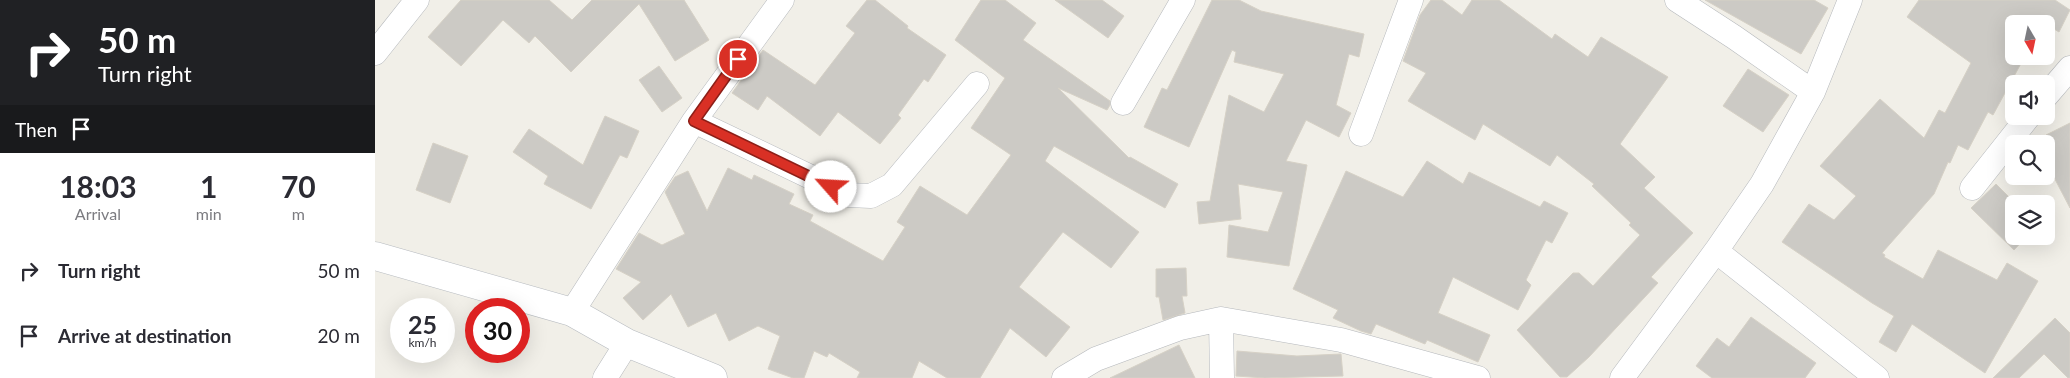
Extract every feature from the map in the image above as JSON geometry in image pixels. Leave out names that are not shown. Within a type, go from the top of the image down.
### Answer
[{"type":"street","points":[[375,53],[417,0]]},
{"type":"street","points":[[572,312],[694,121],[782,0]]},
{"type":"street","points":[[1123,102],[1183,0]]},
{"type":"street","points":[[1361,134],[1411,0]]},
{"type":"street","points":[[1677,0],[1813,92]]},
{"type":"street","points":[[1622,378],[1716,251],[1762,184],[1813,92],[1850,0]]},
{"type":"street","points":[[2055,86],[2070,68]]},
{"type":"street","points":[[694,121],[848,195],[871,196],[892,185],[977,84]]},
{"type":"street","points":[[1971,188],[2022,125]]},
{"type":"street","points":[[1716,251],[1877,378]]},
{"type":"street","points":[[375,256],[572,312],[627,343],[713,378]]},
{"type":"street","points":[[1063,378],[1096,359],[1180,328],[1221,319],[1341,340],[1478,378]]},
{"type":"street","points":[[1221,319],[1222,378]]},
{"type":"street","points":[[605,378],[627,343]]},
{"type":"building","points":[[461,0],[549,0],[572,20],[592,0],[684,0],[709,40],[675,61],[639,4],[571,72],[535,36],[529,43],[503,20],[461,66],[428,37]]},
{"type":"building","points":[[867,0],[875,0],[908,26],[907,28],[946,55],[928,82],[924,79],[898,115],[901,118],[880,144],[838,112],[820,136],[767,96],[758,110],[732,93],[763,50],[815,85],[855,33],[846,26]]},
{"type":"building","points":[[981,0],[1005,0],[1036,23],[1023,40],[1110,101],[1110,105],[1107,110],[1058,88],[1129,158],[1178,184],[1165,208],[1054,146],[1045,161],[1139,232],[1111,268],[1063,232],[1019,287],[1070,327],[1046,357],[1010,328],[980,378],[947,378],[919,361],[912,378],[857,378],[860,372],[829,353],[827,357],[814,351],[804,378],[793,378],[768,369],[780,336],[758,326],[729,341],[716,313],[688,327],[671,294],[643,320],[623,298],[641,282],[616,269],[639,233],[662,245],[685,234],[665,192],[675,177],[688,171],[707,211],[728,168],[752,180],[754,175],[794,194],[789,204],[813,215],[810,221],[883,261],[905,227],[897,222],[920,186],[967,215],[1011,155],[971,128],[1005,78],[955,40]]},
{"type":"building","points":[[1055,0],[1102,0],[1124,16],[1108,38]]},
{"type":"building","points":[[1212,0],[1239,0],[1261,11],[1364,34],[1359,57],[1349,54],[1336,105],[1351,113],[1339,137],[1306,120],[1286,161],[1307,165],[1289,266],[1227,257],[1229,225],[1268,232],[1283,192],[1238,184],[1241,219],[1199,224],[1197,202],[1210,201],[1229,95],[1264,112],[1284,74],[1234,62],[1236,52],[1232,50],[1189,147],[1144,127],[1162,88],[1167,90]]},
{"type":"building","points":[[1431,0],[1442,0],[1462,15],[1472,0],[1499,0],[1552,39],[1555,34],[1588,57],[1601,37],[1668,77],[1620,144],[1655,177],[1644,188],[1693,233],[1651,277],[1658,283],[1589,357],[1567,377],[1560,377],[1517,330],[1573,273],[1579,273],[1593,286],[1640,235],[1629,225],[1631,223],[1592,186],[1594,184],[1557,155],[1550,166],[1483,124],[1475,140],[1408,101],[1426,73],[1403,61],[1420,15]]},
{"type":"building","points":[[1705,0],[1814,0],[1828,8],[1801,54]]},
{"type":"building","points":[[1919,0],[2055,0],[2070,10],[2059,32],[2055,30],[2055,15],[2005,15],[2005,65],[2020,65],[2015,75],[2005,75],[2005,93],[1993,115],[1988,112],[1968,150],[1958,145],[1950,163],[1948,162],[1934,194],[1882,253],[1885,255],[1884,257],[1923,279],[1938,250],[1997,280],[2007,263],[2038,281],[1985,373],[1912,324],[1896,352],[1879,342],[1894,316],[1782,242],[1809,204],[1834,220],[1856,196],[1820,166],[1880,99],[1924,138],[1939,110],[1945,113],[1971,63],[1907,17]]},
{"type":"building","points":[[659,66],[682,98],[662,112],[639,80]]},
{"type":"building","points":[[1748,69],[1789,95],[1763,132],[1723,106]]},
{"type":"building","points":[[605,116],[639,131],[627,158],[620,155],[591,209],[544,184],[548,176],[513,152],[529,129],[583,165]]},
{"type":"building","points":[[2070,123],[2070,208],[2055,179],[2055,135],[2046,135]]},
{"type":"building","points":[[433,143],[468,156],[450,203],[416,190]]},
{"type":"building","points":[[1427,161],[1463,184],[1469,172],[1540,207],[1544,201],[1568,213],[1552,243],[1546,240],[1526,280],[1531,285],[1518,310],[1453,277],[1438,313],[1490,335],[1478,362],[1427,340],[1425,344],[1376,324],[1371,334],[1361,331],[1333,318],[1338,310],[1293,289],[1346,171],[1403,197]]},
{"type":"building","points":[[1996,184],[2007,195],[2005,195],[2005,241],[1971,208]]},
{"type":"building","points":[[2009,245],[2019,245],[2014,250]]},
{"type":"building","points":[[1186,268],[1187,296],[1182,296],[1185,313],[1163,320],[1159,297],[1156,297],[1156,269]]},
{"type":"building","points":[[1751,317],[1816,363],[1805,378],[1712,378],[1696,366],[1717,338],[1729,347]]},
{"type":"building","points":[[2055,318],[2070,333],[2070,378],[2044,354],[2019,378],[1993,378]]},
{"type":"building","points":[[1179,345],[1195,378],[1110,378]]},
{"type":"building","points":[[1237,351],[1297,356],[1341,354],[1343,376],[1265,378],[1236,376]]},
{"type":"route","points":[[738,59],[694,121],[831,187]]}]
